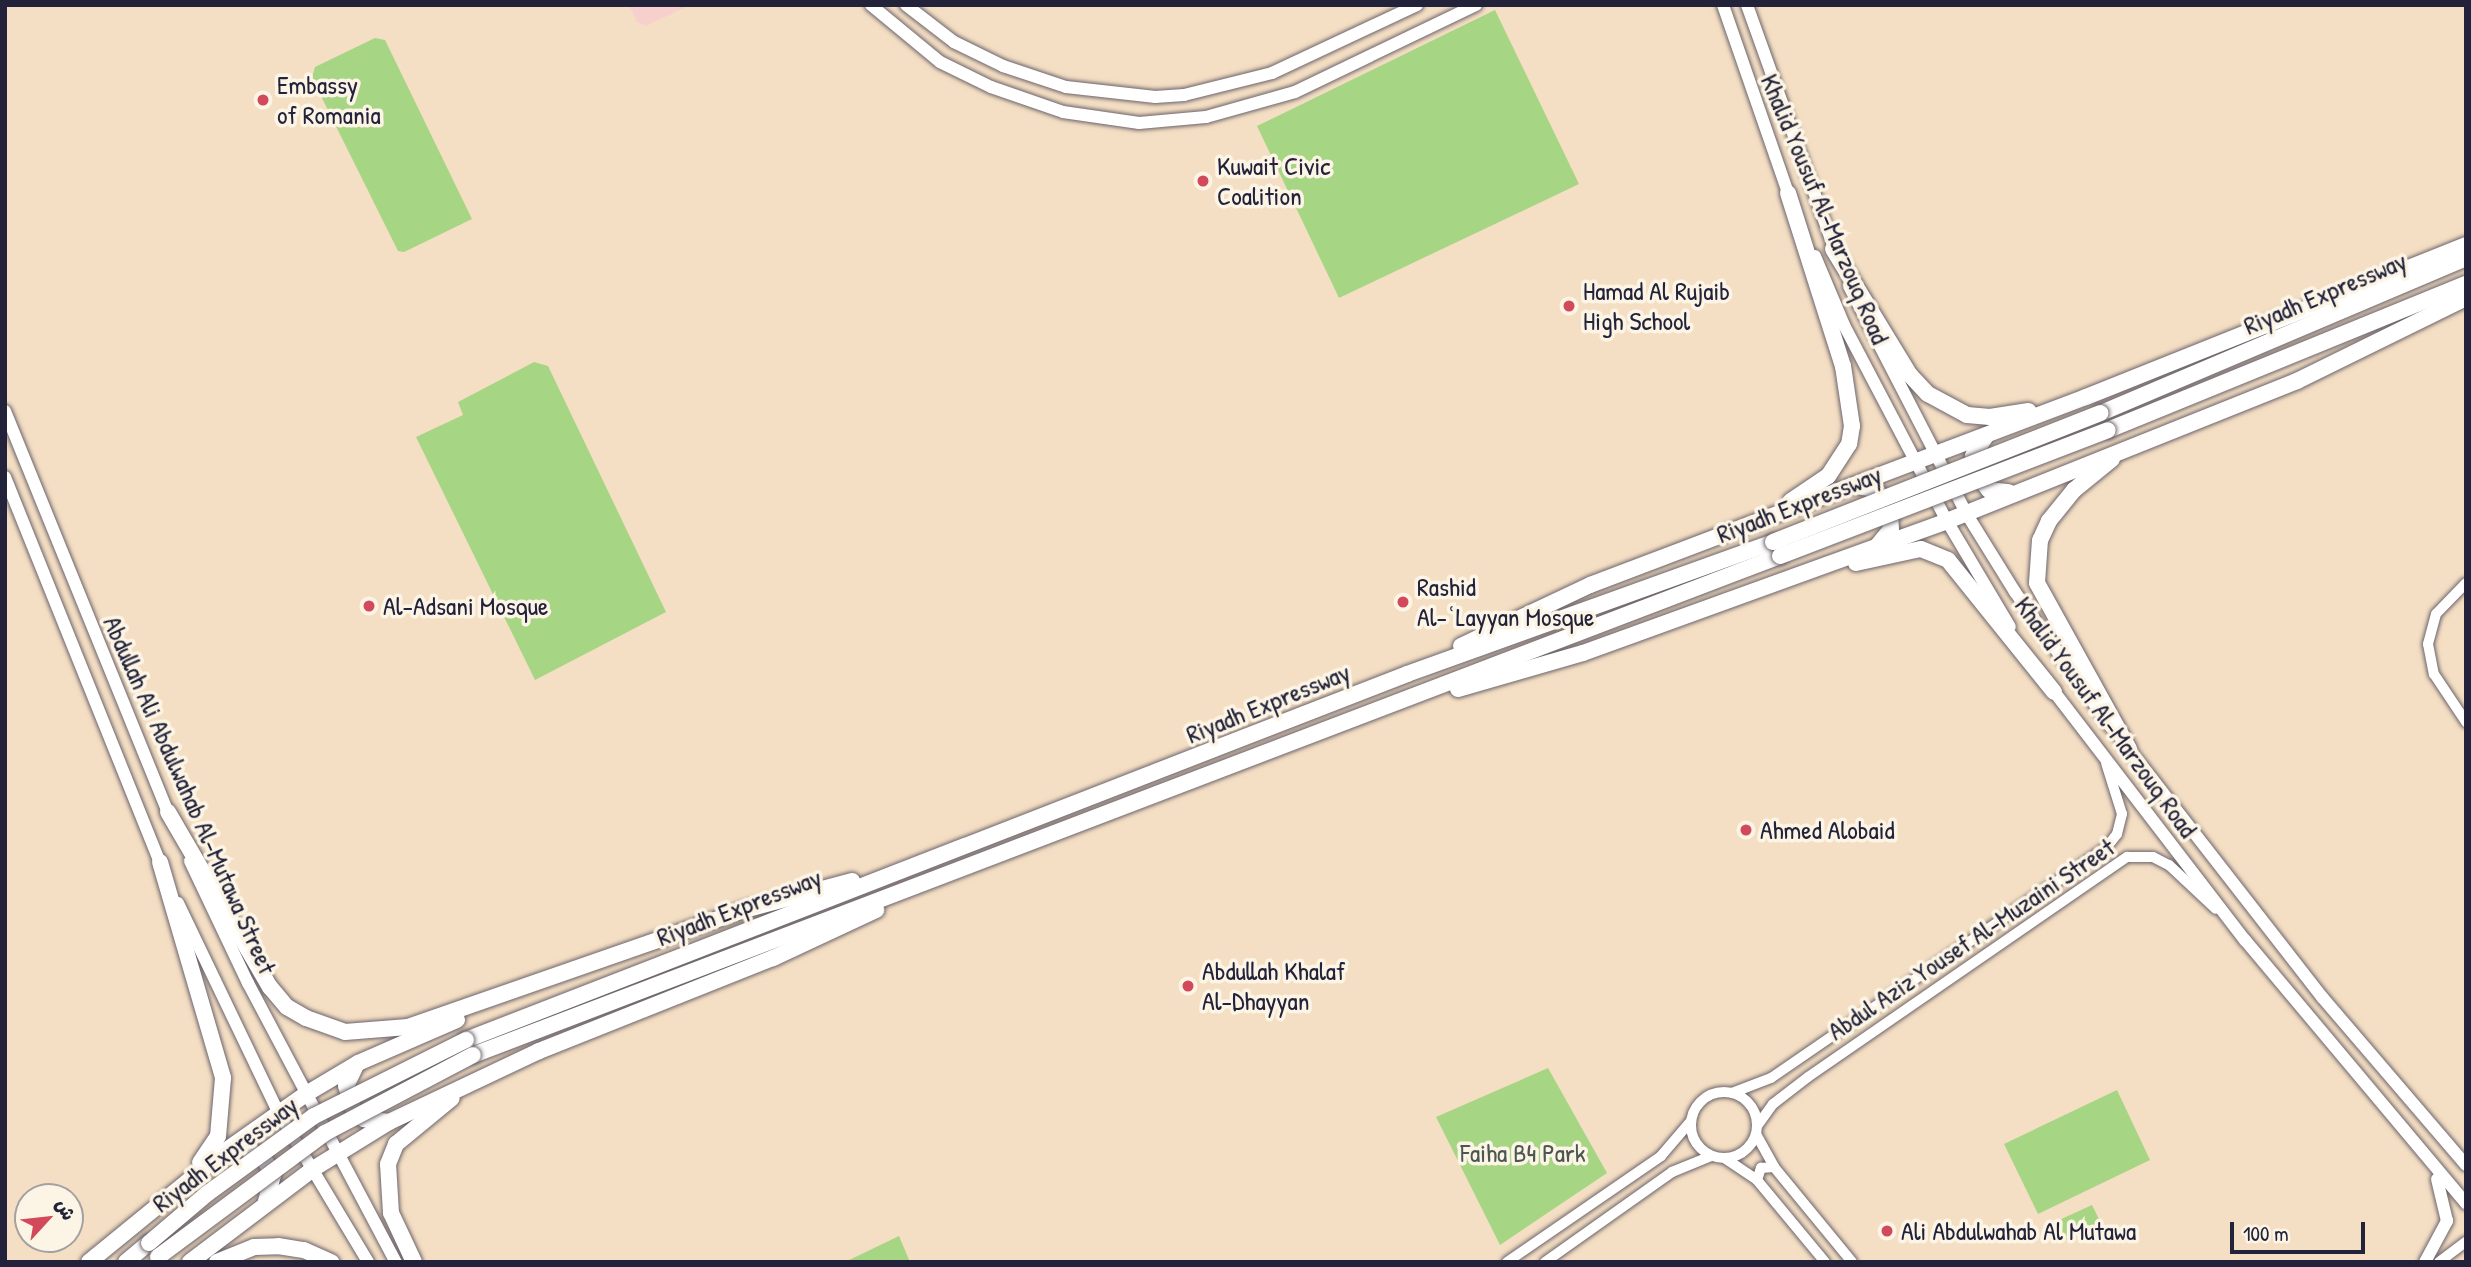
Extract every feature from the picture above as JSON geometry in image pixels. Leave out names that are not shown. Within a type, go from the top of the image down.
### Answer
[{"type":"highway","points":[[1741,527],[1828,476],[1849,444],[1852,426],[1843,366],[1788,193]]},
{"type":"highway","points":[[1407,674],[1516,617],[1741,527],[2086,397],[2352,287],[2466,245]]},
{"type":"highway","points":[[1833,249],[1910,374],[1946,405],[1967,415],[1990,417],[2086,397]]},
{"type":"highway","name":"Riyadh Expressway","points":[[126,1262],[153,1254],[324,1133],[473,1055],[1405,701],[1776,549],[2466,258]]},
{"type":"highway","name":"Riyadh Expressway","points":[[153,1254],[208,1193],[314,1116],[466,1040],[945,856],[1407,674],[1776,549],[2109,430],[2466,284]]},
{"type":"highway","points":[[1405,701],[1497,681],[1583,653],[1947,521],[2126,447],[2298,381],[2466,298]]},
{"type":"highway","points":[[1988,434],[1973,456],[1979,482],[1989,490],[2016,491]]},
{"type":"highway","points":[[2126,447],[2074,490],[2049,521],[2040,540],[2036,583],[2129,749]]},
{"type":"highway","points":[[1852,486],[1875,489],[1890,506],[1891,529],[1876,547]]},
{"type":"highway","points":[[1796,577],[1903,552],[1934,552],[1957,570],[2054,692]]},
{"type":"highway","points":[[168,812],[270,987],[287,1007],[326,1028],[370,1032],[408,1027],[744,910],[945,856]]},
{"type":"highway","points":[[147,1216],[207,1155],[218,1136],[224,1095],[217,1054],[160,862]]},
{"type":"highway","points":[[190,1262],[313,1169],[390,1122],[475,1080],[773,958],[930,880]]},
{"type":"highway","points":[[89,1262],[225,1151],[306,1094],[358,1063],[522,989]]},
{"type":"highway","points":[[358,1063],[350,1074],[347,1099],[364,1119],[390,1122]]},
{"type":"highway","points":[[414,1262],[391,1213],[388,1164],[396,1144],[475,1080]]},
{"type":"highway","points":[[225,1151],[245,1148],[269,1165],[273,1186],[264,1204]]},
{"type":"highway","points":[[217,1262],[254,1247],[278,1245],[304,1250],[331,1262]]},
{"type":"main road","points":[[871,5],[912,41],[958,72],[1063,112],[1096,120],[1158,122],[1256,106],[1295,92],[1460,10],[1476,5]]},
{"type":"main road","points":[[906,5],[970,51],[1066,88],[1155,97],[1184,95],[1272,73],[1417,5]]},
{"type":"main road","points":[[1717,5],[1736,50]]},
{"type":"main road","name":"Khalid Yousuf Al-Marzouq Road","points":[[1723,5],[1736,50],[1788,193],[1844,325],[1947,521],[2054,692],[2103,757],[2245,940],[2428,1163],[2466,1203]]},
{"type":"main road","name":"Khalid Yousuf Al-Marzouq Road","points":[[1747,5],[1833,249],[1870,334],[1966,513],[2015,592],[2129,749],[2305,975],[2462,1160]]},
{"type":"main road","points":[[912,41],[924,34],[922,19]]},
{"type":"main road","points":[[1063,112],[1054,98],[1066,88]]},
{"type":"main road","points":[[1184,95],[1176,111],[1185,119]]},
{"type":"main road","points":[[1155,97],[1164,102],[1166,111],[1158,122]]},
{"type":"main road","name":"Abdullah Ali Abdulwahab Al-Mutawa Street","points":[[5,411],[168,812],[205,896],[336,1153],[396,1262]]},
{"type":"main road","name":"Abdullah Ali Abdulwahab Al-Mutawa Street","points":[[5,477],[160,862],[278,1112],[368,1262]]},
{"type":"main road","points":[[2425,1262],[2447,1221],[2443,1190],[2428,1163]]},
{"type":"street","points":[[2466,583],[2436,614],[2428,644],[2434,674],[2466,722]]},
{"type":"street","name":"Abdul Aziz Yousef Al-Muzaini Street","points":[[1732,1093],[1771,1078],[2106,848],[2117,834],[2122,814],[2103,757]]},
{"type":"street","name":"Abdul Aziz Yousef Al-Muzaini Street","points":[[1757,1130],[1782,1097],[1980,956],[2127,858],[2153,856],[2169,865],[2245,940]]},
{"type":"street","points":[[2044,889],[2055,891],[2056,904]]},
{"type":"street","points":[[1988,927],[1989,939],[2000,943]]},
{"type":"street","points":[[1966,942],[1978,945],[1980,956]]},
{"type":"street","points":[[1507,1262],[1661,1156],[1691,1121],[1702,1100],[1719,1092],[1732,1093],[1750,1105],[1757,1130],[1774,1167],[1852,1262]]},
{"type":"street","points":[[1691,1121],[1694,1140],[1711,1156]]},
{"type":"street","points":[[1545,1262],[1672,1172],[1711,1156],[1726,1158],[1742,1154],[1757,1130]]},
{"type":"street","points":[[1661,1156],[1674,1161],[1672,1172]]},
{"type":"street","points":[[1726,1158],[1757,1180],[1825,1262]]},
{"type":"street","points":[[1757,1180],[1761,1168],[1774,1167]]},
{"type":"street","points":[[1568,1220],[1570,1234],[1581,1236]]},
{"type":"street","points":[[1545,1235],[1559,1237],[1561,1250]]},
{"type":"street","points":[[2439,1262],[2466,1242]]},
{"type":"shaded area","points":[[629,5],[690,5],[646,26],[637,22]]},
{"type":"green space","points":[[1495,10],[1579,184],[1339,298],[1257,126]]},
{"type":"green space","points":[[375,38],[385,40],[472,219],[404,252],[398,251],[312,78],[315,67]]},
{"type":"green space","points":[[534,362],[548,366],[666,612],[535,680],[416,437],[463,415],[458,402]]},
{"type":"green space","name":"Faiha B4 Park","points":[[1548,1068],[1607,1173],[1500,1245],[1436,1117]]},
{"type":"green space","points":[[2117,1090],[2150,1160],[2038,1214],[2004,1144]]},
{"type":"green space","points":[[2092,1205],[2101,1223],[2066,1240],[2057,1221]]},
{"type":"green space","points":[[899,1236],[910,1262],[845,1262]]},
{"type":"place","name":"Embassy of Romania","points":[[263,100]]},
{"type":"place","name":"Kuwait Civic Coalition","points":[[1203,181]]},
{"type":"place","name":"Hamad Al Rujaib High School","points":[[1569,306]]},
{"type":"place","name":"Rashid Al-ʿLayyan Mosque","points":[[1403,602]]},
{"type":"place","name":"Al-Adsani Mosque","points":[[369,606]]},
{"type":"place","name":"Ahmed Alobaid","points":[[1746,830]]},
{"type":"place","name":"Abdullah Khalaf Al-Dhayyan","points":[[1188,986]]},
{"type":"place","name":"Ali Abdulwahab Al Mutawa","points":[[1887,1231]]}]
